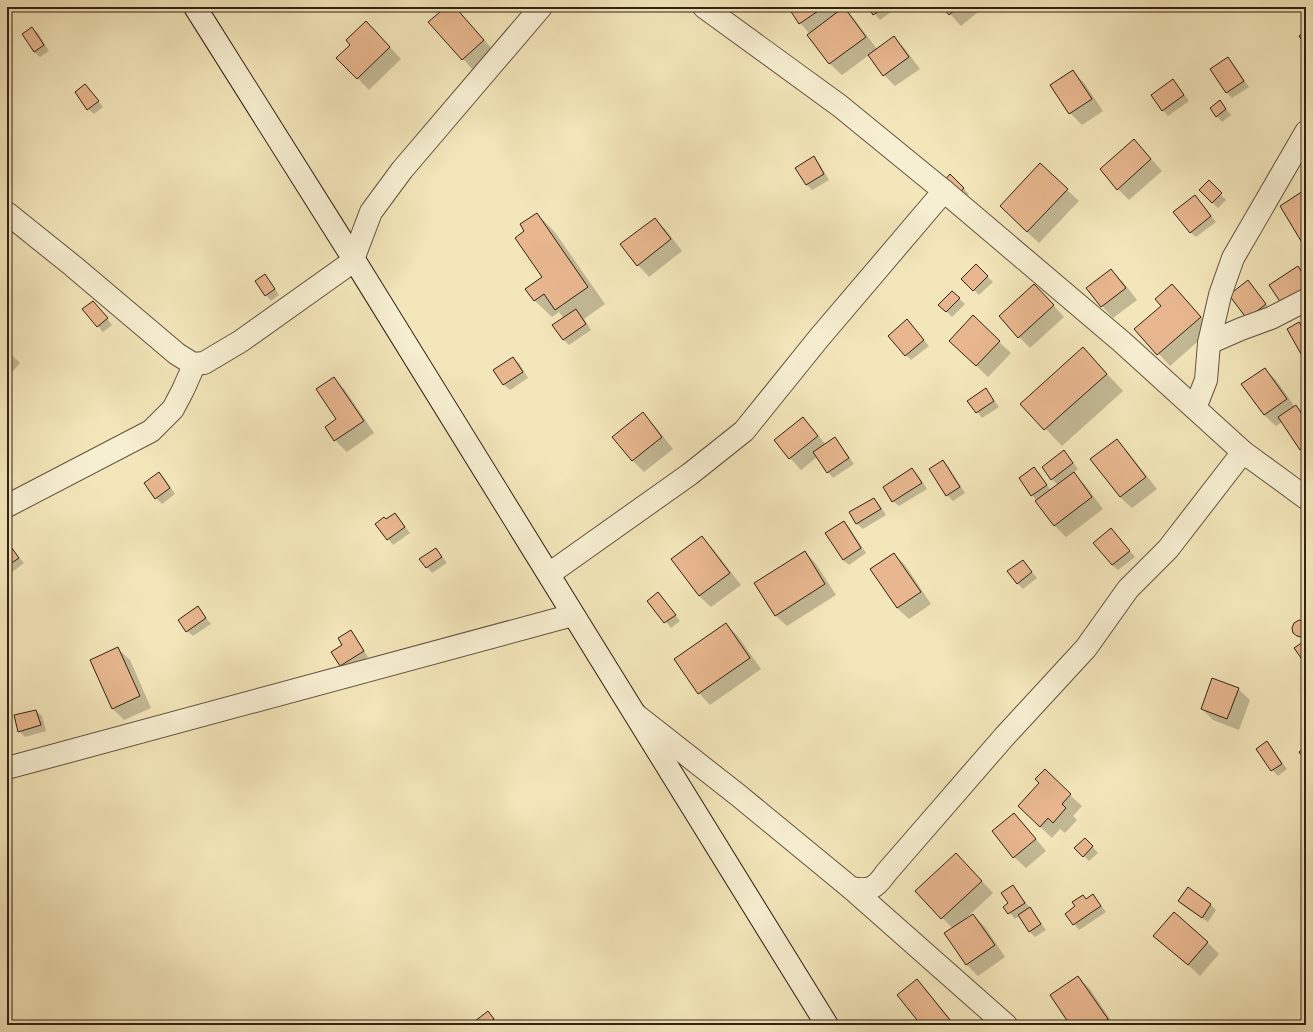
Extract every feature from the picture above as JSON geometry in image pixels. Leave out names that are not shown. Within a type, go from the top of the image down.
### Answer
[{"type":"street","points":[[195,7],[353,258],[827,1025]]},
{"type":"street","points":[[7,212],[177,354],[193,364],[204,363],[241,340],[352,262],[371,212],[393,182],[541,7]]},
{"type":"street","points":[[704,7],[840,106],[944,191],[1116,337],[1243,452],[1306,498]]},
{"type":"street","points":[[1195,408],[1206,380],[1209,343],[1220,295],[1233,258],[1306,132]]},
{"type":"street","points":[[549,574],[690,474],[744,431],[819,338],[944,191]]},
{"type":"street","points":[[1209,343],[1271,318],[1306,300]]},
{"type":"street","points":[[7,506],[151,431],[173,408],[183,390],[193,364]]},
{"type":"street","points":[[851,888],[864,890],[878,885],[886,873],[1004,737],[1086,648],[1128,589],[1168,549],[1243,452]]},
{"type":"street","points":[[7,768],[573,615]]},
{"type":"street","points":[[636,714],[851,888],[1006,1025]]},
{"type":"building","points":[[446,7],[455,7],[484,40],[462,60],[428,22]]},
{"type":"building","points":[[788,7],[824,7],[799,24]]},
{"type":"building","points":[[844,7],[866,37],[829,64],[807,35]]},
{"type":"building","points":[[868,7],[885,7],[873,15]]},
{"type":"building","points":[[942,7],[958,7],[949,15]]},
{"type":"building","points":[[366,21],[390,47],[357,79],[336,58],[350,45],[346,40]]},
{"type":"building","points":[[32,27],[44,45],[34,52],[22,34]]},
{"type":"building","points":[[1306,31],[1306,46],[1299,36]]},
{"type":"building","points":[[894,36],[909,57],[883,76],[868,55]]},
{"type":"building","points":[[1228,57],[1244,81],[1226,93],[1210,69]]},
{"type":"building","points":[[1073,70],[1092,99],[1069,114],[1050,85]]},
{"type":"building","points":[[1173,79],[1184,95],[1162,111],[1151,95]]},
{"type":"building","points":[[85,84],[99,101],[87,110],[75,92]]},
{"type":"building","points":[[1220,100],[1226,109],[1216,117],[1210,108]]},
{"type":"building","points":[[1134,139],[1151,159],[1117,190],[1100,169]]},
{"type":"building","points":[[814,156],[824,174],[806,185],[795,168]]},
{"type":"building","points":[[1040,163],[1068,189],[1027,232],[1000,206]]},
{"type":"building","points":[[950,174],[964,188],[957,196],[943,182]]},
{"type":"building","points":[[1209,180],[1222,193],[1212,203],[1199,190]]},
{"type":"building","points":[[1306,189],[1306,245],[1304,246],[1280,206]]},
{"type":"building","points":[[1195,195],[1211,216],[1190,233],[1173,212]]},
{"type":"building","points":[[537,213],[588,287],[555,310],[544,294],[534,301],[525,289],[542,277],[515,238],[524,231],[520,224]]},
{"type":"building","points":[[655,218],[671,239],[637,266],[620,244]]},
{"type":"building","points":[[976,264],[988,276],[973,291],[961,279]]},
{"type":"building","points":[[1298,266],[1306,279],[1306,291],[1283,306],[1269,285]]},
{"type":"building","points":[[1111,269],[1126,288],[1101,307],[1086,288]]},
{"type":"building","points":[[265,274],[275,289],[265,296],[255,281]]},
{"type":"building","points":[[1248,280],[1266,304],[1247,319],[1229,295]]},
{"type":"building","points":[[1034,284],[1054,305],[1018,338],[999,316]]},
{"type":"building","points":[[1172,284],[1201,317],[1157,355],[1134,329],[1161,306],[1155,299]]},
{"type":"building","points":[[952,291],[960,298],[946,312],[938,305]]},
{"type":"building","points":[[93,301],[108,318],[97,327],[82,309]]},
{"type":"building","points":[[576,309],[586,324],[563,340],[552,325]]},
{"type":"building","points":[[973,315],[1000,341],[976,366],[949,341]]},
{"type":"building","points":[[907,319],[924,340],[905,356],[888,336]]},
{"type":"building","points":[[1299,322],[1306,334],[1306,351],[1301,354],[1287,329]]},
{"type":"building","points":[[1083,347],[1107,374],[1044,430],[1020,404]]},
{"type":"building","points":[[513,357],[523,372],[503,385],[493,370]]},
{"type":"building","points":[[1265,368],[1287,399],[1264,415],[1241,384]]},
{"type":"building","points":[[334,377],[364,421],[334,441],[325,427],[336,419],[316,389]]},
{"type":"building","points":[[986,388],[994,401],[976,413],[967,401]]},
{"type":"building","points":[[1296,405],[1306,420],[1306,446],[1300,450],[1278,417]]},
{"type":"building","points":[[643,412],[662,437],[632,461],[612,437]]},
{"type":"building","points":[[803,417],[818,436],[789,459],[774,440]]},
{"type":"building","points":[[835,437],[849,458],[827,473],[813,452]]},
{"type":"building","points":[[1117,439],[1146,477],[1120,497],[1090,459]]},
{"type":"building","points":[[1064,450],[1073,463],[1051,480],[1042,467]]},
{"type":"building","points":[[943,460],[960,487],[946,496],[929,469]]},
{"type":"building","points":[[1034,467],[1047,485],[1031,496],[1019,478]]},
{"type":"building","points":[[912,468],[922,483],[892,502],[883,487]]},
{"type":"building","points":[[159,472],[170,488],[155,499],[144,483]]},
{"type":"building","points":[[1074,472],[1092,497],[1054,526],[1035,501]]},
{"type":"building","points":[[874,498],[881,509],[856,524],[849,512]]},
{"type":"building","points":[[395,513],[405,527],[387,540],[375,524],[384,517],[386,519]]},
{"type":"building","points":[[844,521],[861,548],[843,560],[825,533]]},
{"type":"building","points":[[1111,528],[1130,551],[1112,565],[1093,543]]},
{"type":"building","points":[[702,536],[730,573],[699,596],[671,559]]},
{"type":"building","points":[[9,544],[19,558],[7,566],[7,546]]},
{"type":"building","points":[[436,548],[442,557],[426,568],[419,559]]},
{"type":"building","points":[[805,551],[825,584],[775,616],[754,583]]},
{"type":"building","points":[[894,553],[921,592],[897,608],[870,569]]},
{"type":"building","points":[[1023,560],[1032,572],[1017,584],[1007,571]]},
{"type":"building","points":[[658,592],[676,615],[664,623],[647,601]]},
{"type":"building","points":[[198,606],[206,618],[186,632],[178,620]]},
{"type":"building","points":[[1299,620],[1306,623],[1306,635],[1302,637],[1293,633],[1292,628],[1294,623]]},
{"type":"building","points":[[726,623],[750,658],[698,694],[674,659]]},
{"type":"building","points":[[351,630],[364,651],[340,666],[331,652],[342,645],[338,638]]},
{"type":"building","points":[[1303,642],[1306,646],[1306,665],[1294,648]]},
{"type":"building","points":[[118,647],[140,696],[112,709],[90,660]]},
{"type":"building","points":[[1212,678],[1239,688],[1227,719],[1201,709]]},
{"type":"building","points":[[36,710],[41,725],[18,732],[14,715]]},
{"type":"building","points":[[1267,741],[1282,764],[1271,771],[1256,749]]},
{"type":"building","points":[[1306,747],[1306,761],[1299,752]]},
{"type":"building","points":[[1045,769],[1071,794],[1062,804],[1066,808],[1053,823],[1048,818],[1040,827],[1018,806],[1039,783],[1035,779]]},
{"type":"building","points":[[1014,813],[1036,839],[1013,858],[992,831]]},
{"type":"building","points":[[1085,838],[1093,846],[1083,857],[1074,848]]},
{"type":"building","points":[[956,853],[982,881],[941,919],[915,891]]},
{"type":"building","points":[[1013,885],[1025,903],[1008,914],[1003,907],[1008,903],[1001,893]]},
{"type":"building","points":[[1188,887],[1211,904],[1202,918],[1178,901]]},
{"type":"building","points":[[1093,894],[1101,906],[1073,925],[1065,914],[1075,906],[1072,902],[1083,895],[1086,899]]},
{"type":"building","points":[[1030,907],[1041,924],[1029,932],[1018,915]]},
{"type":"building","points":[[1174,912],[1208,942],[1188,965],[1153,936]]},
{"type":"building","points":[[973,914],[995,945],[966,965],[944,933]]},
{"type":"building","points":[[1078,976],[1108,1019],[1099,1025],[1070,1025],[1050,995]]},
{"type":"building","points":[[917,979],[954,1025],[921,1025],[897,995]]},
{"type":"building","points":[[488,1011],[494,1019],[486,1025],[477,1025],[475,1021]]}]
